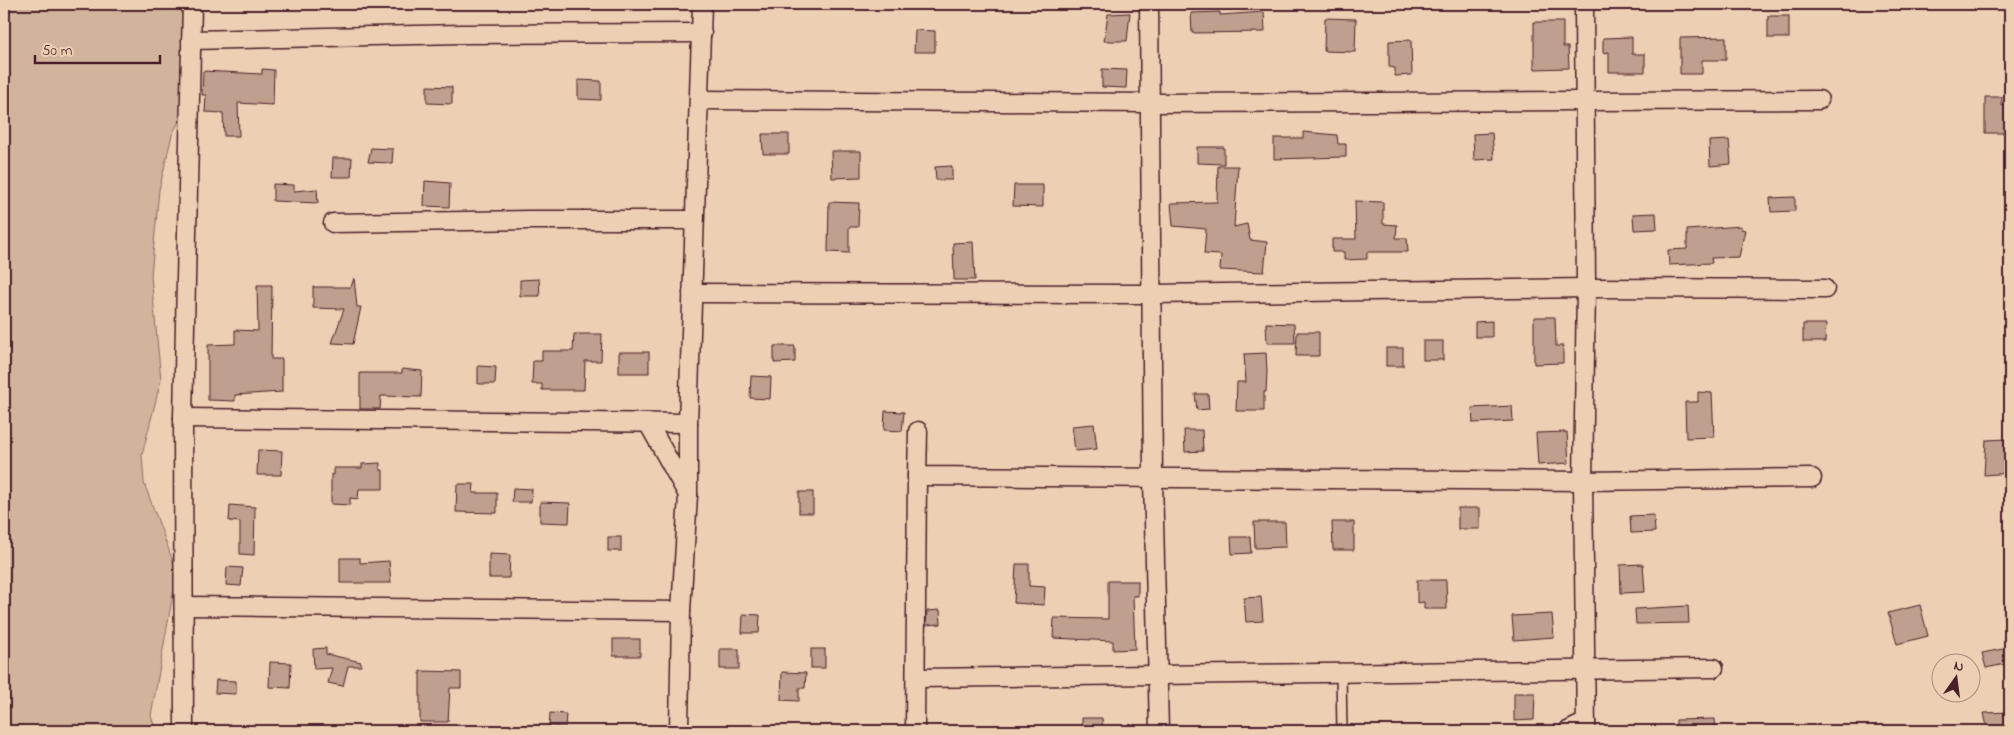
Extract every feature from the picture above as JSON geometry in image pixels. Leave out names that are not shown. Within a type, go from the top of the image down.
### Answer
[{"type":"street","points":[[184,731],[183,418],[192,4]]},
{"type":"street","points":[[680,731],[681,611],[688,495],[688,423],[694,220],[701,100],[702,4]]},
{"type":"street","points":[[1149,4],[1153,478],[1159,731]]},
{"type":"street","points":[[1568,731],[1586,727],[1584,4]]},
{"type":"street","points":[[191,40],[461,34],[702,33]]},
{"type":"street","points":[[701,100],[1150,103],[1819,100]]},
{"type":"street","points":[[333,223],[694,220]]},
{"type":"street","points":[[692,293],[1151,294],[1586,288],[1825,289]]},
{"type":"street","points":[[183,418],[688,423]]},
{"type":"street","points":[[648,423],[688,495]]},
{"type":"street","points":[[915,731],[916,476],[918,431]]},
{"type":"street","points":[[916,476],[1584,481],[1812,478]]},
{"type":"street","points":[[184,606],[681,611]]},
{"type":"street","points":[[916,678],[1714,668]]},
{"type":"lane","points":[[1341,673],[1342,731]]},
{"type":"shaded area","points":[[4,4],[185,4],[193,94],[172,135],[159,190],[151,276],[161,380],[142,455],[144,483],[177,572],[151,716],[156,731],[4,731]]},
{"type":"building","points":[[1220,12],[1220,15],[1264,12],[1265,32],[1192,33],[1191,13]]},
{"type":"building","points":[[1130,13],[1127,41],[1104,41],[1108,14]]},
{"type":"building","points":[[1768,16],[1789,16],[1789,38],[1768,38]]},
{"type":"building","points":[[1325,18],[1356,19],[1355,52],[1324,51]]},
{"type":"building","points":[[1534,22],[1563,22],[1563,47],[1568,47],[1569,68],[1534,69]]},
{"type":"building","points":[[915,30],[935,31],[935,52],[914,52]]},
{"type":"building","points":[[1632,37],[1632,54],[1645,54],[1645,72],[1609,72],[1609,52],[1603,53],[1603,38]]},
{"type":"building","points":[[1726,37],[1726,60],[1702,60],[1702,74],[1680,74],[1680,38]]},
{"type":"building","points":[[1411,40],[1412,75],[1395,76],[1395,68],[1389,67],[1389,41]]},
{"type":"building","points":[[262,69],[274,70],[273,105],[238,103],[239,136],[224,136],[223,113],[205,112],[206,95],[202,95],[203,71],[262,74]]},
{"type":"building","points":[[1102,69],[1127,70],[1126,88],[1102,87]]},
{"type":"building","points":[[578,80],[601,81],[601,100],[578,99]]},
{"type":"building","points":[[427,86],[452,87],[452,104],[427,103]]},
{"type":"building","points":[[1985,97],[2002,97],[2002,106],[2010,105],[2010,133],[1985,133]]},
{"type":"building","points":[[1303,132],[1337,135],[1338,144],[1346,144],[1346,157],[1274,159],[1274,138],[1303,138]]},
{"type":"building","points":[[1492,133],[1494,159],[1474,160],[1473,134]]},
{"type":"building","points":[[762,134],[789,134],[789,154],[763,154]]},
{"type":"building","points":[[1729,140],[1731,164],[1710,166],[1709,141]]},
{"type":"building","points":[[1197,147],[1224,147],[1224,164],[1197,163]]},
{"type":"building","points":[[371,148],[393,149],[392,163],[368,162]]},
{"type":"building","points":[[831,151],[861,151],[861,177],[832,178]]},
{"type":"building","points":[[333,158],[352,158],[351,177],[332,177]]},
{"type":"building","points":[[952,166],[952,180],[936,180],[935,167]]},
{"type":"building","points":[[1218,166],[1238,166],[1234,227],[1247,224],[1250,240],[1267,242],[1264,272],[1220,270],[1221,255],[1204,254],[1206,229],[1173,226],[1171,203],[1217,202]]},
{"type":"building","points":[[425,181],[450,183],[449,207],[424,206]]},
{"type":"building","points":[[273,184],[294,185],[294,191],[317,189],[318,203],[273,201]]},
{"type":"building","points":[[1014,185],[1043,185],[1043,207],[1013,206]]},
{"type":"building","points":[[1795,197],[1795,211],[1771,212],[1770,198]]},
{"type":"building","points":[[1355,201],[1383,202],[1383,224],[1397,225],[1396,238],[1407,238],[1408,252],[1367,252],[1367,259],[1344,260],[1344,252],[1332,252],[1332,239],[1356,239]]},
{"type":"building","points":[[829,202],[859,203],[858,227],[849,227],[849,253],[828,252]]},
{"type":"building","points":[[1656,213],[1657,229],[1634,230],[1633,214]]},
{"type":"building","points":[[1741,226],[1741,229],[1745,230],[1739,257],[1711,258],[1712,263],[1669,265],[1668,250],[1687,249],[1687,230]]},
{"type":"building","points":[[973,242],[975,280],[954,280],[953,243]]},
{"type":"building","points":[[354,278],[357,307],[361,307],[353,344],[332,343],[344,309],[313,308],[313,287],[351,287]]},
{"type":"building","points":[[539,279],[540,296],[520,296],[520,280]]},
{"type":"building","points":[[257,285],[272,285],[271,359],[282,359],[282,392],[235,395],[235,401],[208,400],[208,345],[235,344],[235,330],[258,331]]},
{"type":"building","points":[[1534,317],[1555,317],[1556,346],[1563,346],[1563,363],[1534,364]]},
{"type":"building","points":[[1492,321],[1492,337],[1475,337],[1475,322]]},
{"type":"building","points":[[1266,323],[1294,324],[1295,343],[1267,343]]},
{"type":"building","points":[[1803,324],[1826,324],[1825,342],[1803,342]]},
{"type":"building","points":[[1297,332],[1319,332],[1319,356],[1296,356]]},
{"type":"building","points":[[574,334],[602,334],[601,361],[585,361],[584,390],[542,390],[542,384],[532,384],[533,361],[542,361],[542,351],[573,351]]},
{"type":"building","points":[[1423,341],[1443,341],[1443,360],[1423,360]]},
{"type":"building","points":[[774,346],[795,346],[795,362],[774,363]]},
{"type":"building","points":[[1386,348],[1403,348],[1403,366],[1386,366]]},
{"type":"building","points":[[619,352],[649,352],[649,373],[619,373]]},
{"type":"building","points":[[1266,353],[1267,371],[1264,411],[1236,411],[1237,382],[1246,382],[1244,354]]},
{"type":"building","points":[[478,366],[496,367],[495,384],[478,384]]},
{"type":"building","points":[[402,369],[422,371],[421,397],[381,396],[380,409],[360,409],[360,373],[402,373]]},
{"type":"building","points":[[751,376],[771,377],[770,399],[750,398]]},
{"type":"building","points":[[1698,392],[1712,393],[1714,437],[1686,438],[1685,402],[1698,402]]},
{"type":"building","points":[[1195,394],[1208,394],[1209,409],[1197,410]]},
{"type":"building","points":[[1512,406],[1513,421],[1473,423],[1472,408]]},
{"type":"building","points":[[885,411],[904,412],[902,431],[884,430]]},
{"type":"building","points":[[1094,424],[1097,449],[1075,451],[1072,426]]},
{"type":"building","points":[[1184,430],[1202,430],[1203,451],[1185,452]]},
{"type":"building","points":[[1567,432],[1569,463],[1538,465],[1536,433]]},
{"type":"building","points":[[2009,439],[2010,473],[1984,475],[1986,440]]},
{"type":"building","points":[[258,450],[282,451],[281,475],[257,475]]},
{"type":"building","points":[[380,463],[380,470],[383,470],[383,489],[359,489],[358,499],[350,498],[350,505],[331,504],[331,474],[334,475],[334,468],[362,468],[362,464]]},
{"type":"building","points":[[457,484],[474,484],[473,493],[497,493],[497,513],[456,512]]},
{"type":"building","points":[[513,488],[532,489],[531,502],[512,502]]},
{"type":"building","points":[[799,492],[813,492],[813,513],[799,513]]},
{"type":"building","points":[[540,502],[570,503],[569,523],[540,522]]},
{"type":"building","points":[[230,505],[255,507],[254,555],[240,554],[240,522],[229,521]]},
{"type":"building","points":[[1458,508],[1480,508],[1480,529],[1458,529]]},
{"type":"building","points":[[1654,515],[1655,532],[1631,533],[1630,516]]},
{"type":"building","points":[[1254,522],[1285,522],[1286,547],[1255,548]]},
{"type":"building","points":[[1332,522],[1354,522],[1354,550],[1333,550]]},
{"type":"building","points":[[608,537],[621,537],[621,551],[608,551]]},
{"type":"building","points":[[1231,537],[1250,537],[1251,553],[1232,554]]},
{"type":"building","points":[[489,554],[510,555],[509,578],[489,578]]},
{"type":"building","points":[[340,558],[360,558],[360,563],[389,561],[391,583],[340,583]]},
{"type":"building","points":[[1016,564],[1029,564],[1029,586],[1045,587],[1044,605],[1014,603]]},
{"type":"building","points":[[1643,564],[1645,592],[1621,593],[1620,565]]},
{"type":"building","points":[[227,567],[243,568],[241,586],[226,585]]},
{"type":"building","points":[[1417,580],[1446,580],[1447,609],[1424,609],[1424,602],[1417,603]]},
{"type":"building","points":[[1108,581],[1138,581],[1138,596],[1133,596],[1135,649],[1113,650],[1113,641],[1053,638],[1054,618],[1108,619]]},
{"type":"building","points":[[1261,597],[1263,621],[1246,622],[1244,598]]},
{"type":"building","points":[[1920,605],[1928,636],[1897,644],[1888,613]]},
{"type":"building","points":[[1688,606],[1689,623],[1636,624],[1635,609]]},
{"type":"building","points":[[940,610],[941,624],[926,625],[927,611]]},
{"type":"building","points":[[743,614],[760,615],[759,633],[742,633]]},
{"type":"building","points":[[1552,614],[1554,637],[1514,640],[1512,616]]},
{"type":"building","points":[[613,639],[640,639],[640,656],[613,656]]},
{"type":"building","points":[[326,648],[326,654],[361,662],[361,666],[348,666],[343,686],[328,683],[332,668],[314,669],[313,649]]},
{"type":"building","points":[[2008,648],[2010,663],[1986,668],[1982,653]]},
{"type":"building","points":[[720,649],[739,649],[739,669],[720,669]]},
{"type":"building","points":[[811,649],[825,649],[825,668],[811,668]]},
{"type":"building","points":[[270,662],[291,663],[290,688],[269,687]]},
{"type":"building","points":[[420,671],[461,672],[461,688],[450,688],[448,722],[420,722]]},
{"type":"building","points":[[782,672],[806,673],[805,688],[799,688],[799,701],[781,700]]},
{"type":"building","points":[[216,680],[236,681],[236,694],[215,693]]},
{"type":"building","points":[[1514,693],[1535,693],[1534,720],[1514,721]]},
{"type":"building","points":[[2010,712],[2010,731],[1988,731],[1984,713]]},
{"type":"building","points":[[550,713],[566,714],[565,727],[549,726]]},
{"type":"building","points":[[1082,718],[1102,718],[1103,731],[1082,731]]},
{"type":"building","points":[[1715,719],[1716,731],[1676,731],[1676,720]]}]
